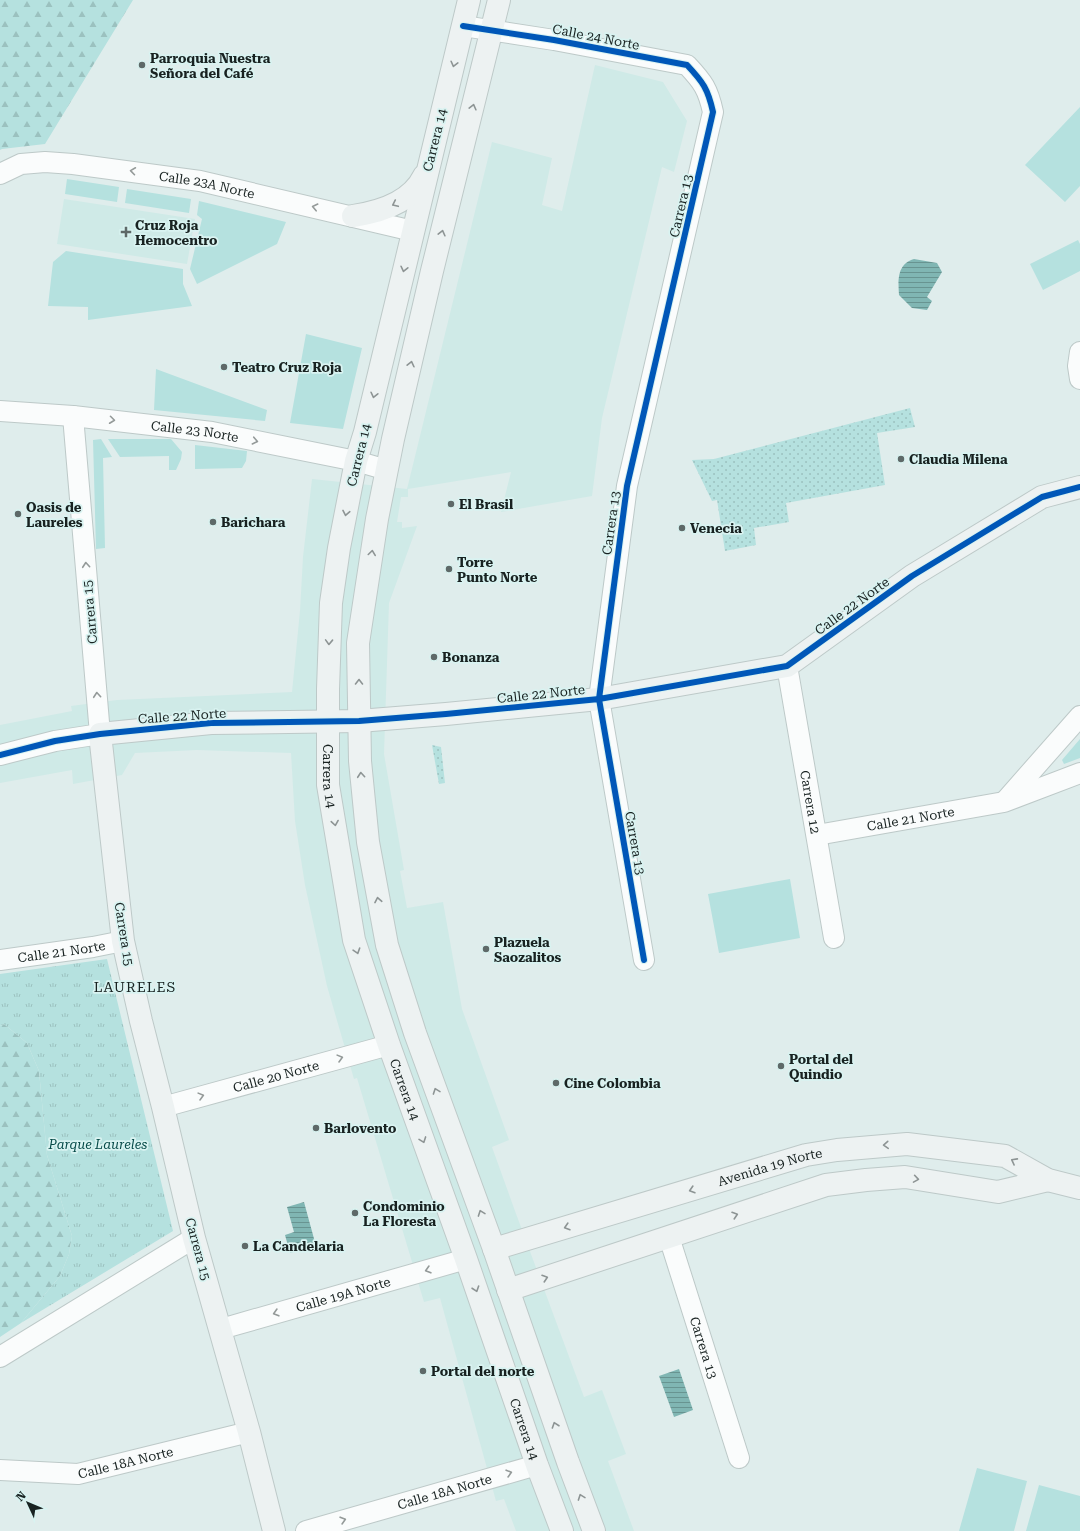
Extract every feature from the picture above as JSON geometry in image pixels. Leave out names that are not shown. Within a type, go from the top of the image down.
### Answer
[{"type":"main road","name":"Carrera 14","points":[[469,0],[365,432],[356,462],[339,548],[331,603],[328,689],[328,785],[354,940],[389,1045],[562,1531]]},
{"type":"main road","points":[[499,0],[432,271],[377,519],[358,643],[361,768],[368,842],[387,945],[415,1033],[594,1531]]},
{"type":"main road","points":[[353,216],[370,214],[382,210],[411,195],[420,186],[429,166]]},
{"type":"main road","name":"Calle 22 Norte","points":[[100,734],[211,723],[359,721],[598,699],[788,666],[912,576],[1042,497],[1080,487]]},
{"type":"main road","name":"Carrera 15","points":[[100,734],[123,941],[194,1238],[221,1329],[274,1531]]},
{"type":"main road","name":"Avenida 19 Norte","points":[[494,1250],[806,1155],[837,1150],[907,1144],[1004,1156],[1048,1180],[1080,1188]]},
{"type":"main road","name":"Avenida 19 Norte","points":[[508,1290],[826,1185],[906,1177],[998,1192],[1048,1180]]},
{"type":"street","name":"Calle 24 Norte","points":[[463,26],[554,40],[687,65],[702,82],[709,95]]},
{"type":"street","name":"Carrera 13","points":[[644,960],[598,699],[627,486],[710,128],[713,112],[709,95]]},
{"type":"street","name":"Calle 23A Norte","points":[[0,174],[21,164],[45,162],[73,164],[200,181],[413,231]]},
{"type":"street","points":[[1080,352],[1078,366],[1080,378]]},
{"type":"street","name":"Calle 23 Norte","points":[[0,411],[73,416],[212,432],[356,462],[387,470]]},
{"type":"street","name":"Carrera 15","points":[[73,416],[100,734]]},
{"type":"street","name":"Carrera 12","points":[[788,666],[834,938]]},
{"type":"street","points":[[1004,802],[1080,716]]},
{"type":"street","name":"Calle 22 Norte","points":[[0,755],[55,741],[100,734]]},
{"type":"street","name":"Calle 21 Norte","points":[[817,836],[1004,802],[1080,773]]},
{"type":"street","name":"Calle 21 Norte","points":[[0,960],[93,947],[123,941]]},
{"type":"street","name":"Calle 20 Norte","points":[[163,1106],[389,1045]]},
{"type":"street","name":"Carrera 13","points":[[669,1237],[739,1458]]},
{"type":"street","points":[[0,1356],[194,1238]]},
{"type":"street","name":"Calle 19A Norte","points":[[221,1329],[466,1259]]},
{"type":"street","name":"Calle 18A Norte","points":[[0,1470],[78,1474],[249,1432]]},
{"type":"street","name":"Calle 18A Norte","points":[[306,1531],[537,1464]]},
{"type":"shaded area","points":[[595,65],[663,82],[687,121],[674,172],[662,167],[602,418],[592,496],[501,512],[511,472],[408,489],[408,497],[401,497],[397,522],[402,522],[402,528],[417,526],[389,603],[384,754],[404,870],[400,871],[407,908],[443,902],[462,1009],[509,1140],[492,1147],[584,1397],[602,1390],[626,1454],[608,1461],[634,1531],[516,1531],[504,1499],[496,1501],[440,1298],[424,1302],[357,1078],[354,1079],[327,986],[305,885],[295,821],[291,753],[197,750],[135,753],[122,775],[73,784],[72,770],[0,783],[0,725],[72,711],[71,706],[117,700],[292,692],[300,611],[303,557],[312,479],[407,489],[492,142],[552,158],[542,205],[562,211]]},
{"type":"shaded area","name":"Cruz Roja Hemocentro","points":[[64,199],[195,219],[187,264],[57,244]]},
{"type":"shaded area","points":[[914,259],[937,263],[942,272],[927,297],[932,301],[927,310],[912,308],[899,295],[900,273],[908,261]]},
{"type":"shaded area","points":[[304,1202],[316,1246],[290,1253],[285,1235],[294,1232],[287,1207]]},
{"type":"shaded area","points":[[679,1369],[693,1410],[674,1417],[659,1376]]},
{"type":"green space","points":[[0,0],[133,0],[45,144],[0,150]]},
{"type":"green space","points":[[1080,107],[1080,186],[1065,202],[1025,165]]},
{"type":"green space","points":[[67,179],[119,187],[117,202],[65,194]]},
{"type":"green space","points":[[127,189],[191,199],[189,213],[125,203]]},
{"type":"green space","points":[[199,201],[286,222],[277,244],[197,284],[190,269],[202,219],[197,215]]},
{"type":"green space","points":[[1078,240],[1080,244],[1080,271],[1043,290],[1030,264]]},
{"type":"green space","points":[[66,251],[183,269],[183,284],[192,306],[88,320],[88,307],[48,306],[53,262]]},
{"type":"green space","points":[[306,334],[362,348],[343,429],[290,423]]},
{"type":"green space","points":[[156,369],[267,410],[265,421],[154,410]]},
{"type":"green space","points":[[910,408],[915,427],[877,433],[885,485],[786,503],[789,522],[754,528],[756,545],[725,551],[717,500],[712,501],[692,460],[714,459]]},
{"type":"green space","points":[[101,439],[112,457],[103,458],[105,548],[96,549],[93,440]]},
{"type":"green space","points":[[108,439],[171,439],[182,452],[181,459],[176,470],[169,470],[169,456],[120,457]]},
{"type":"green space","points":[[195,445],[247,451],[246,461],[242,468],[195,469]]},
{"type":"green space","points":[[1080,739],[1080,758],[1064,764],[1062,760]]},
{"type":"green space","points":[[432,745],[441,747],[445,783],[439,784]]},
{"type":"green space","points":[[790,879],[800,938],[719,953],[708,894]]},
{"type":"green space","name":"Parque Laureles","points":[[107,959],[173,1231],[21,1323],[60,1276],[69,1254],[72,1236],[47,1155],[39,1071],[27,1043],[4,1024],[0,1026],[0,974]]},
{"type":"green space","points":[[4,1024],[27,1043],[39,1071],[47,1155],[72,1236],[69,1254],[60,1276],[21,1323],[0,1337],[0,1026]]},
{"type":"green space","points":[[977,1468],[1027,1481],[1014,1531],[959,1531]]},
{"type":"green space","points":[[1039,1485],[1080,1496],[1080,1531],[1026,1531]]},
{"type":"cycle path","points":[[463,26],[554,40],[687,65],[704,86],[713,112],[627,486],[599,699],[644,960]]},
{"type":"cycle path","points":[[0,755],[55,741],[100,734],[211,723],[359,721],[599,699],[787,666],[912,576],[1042,497],[1080,487]]},
{"type":"place","name":"Parroquia Nuestra Señora del Café","points":[[142,65]]},
{"type":"place","name":"Cruz Roja Hemocentro","points":[[126,232]]},
{"type":"place","name":"Teatro Cruz Roja","points":[[224,367]]},
{"type":"place","name":"Claudia Milena","points":[[901,459]]},
{"type":"place","name":"El Brasil","points":[[451,504]]},
{"type":"place","name":"Oasis de Laureles","points":[[18,514]]},
{"type":"place","name":"Barichara","points":[[213,522]]},
{"type":"place","name":"Venecia","points":[[682,528]]},
{"type":"place","name":"Torre Punto Norte","points":[[449,569]]},
{"type":"place","name":"Bonanza","points":[[434,657]]},
{"type":"place","name":"Plazuela Saozalitos","points":[[486,949]]},
{"type":"place","name":"Portal del Quindio","points":[[781,1066]]},
{"type":"place","name":"Cine Colombia","points":[[556,1083]]},
{"type":"place","name":"Barlovento","points":[[316,1128]]},
{"type":"place","name":"Condominio La Floresta","points":[[355,1213]]},
{"type":"place","name":"La Candelaria","points":[[245,1246]]},
{"type":"place","name":"Portal del norte","points":[[423,1371]]},
{"type":"district","name":"LAURELES","points":[[135,987]]}]
